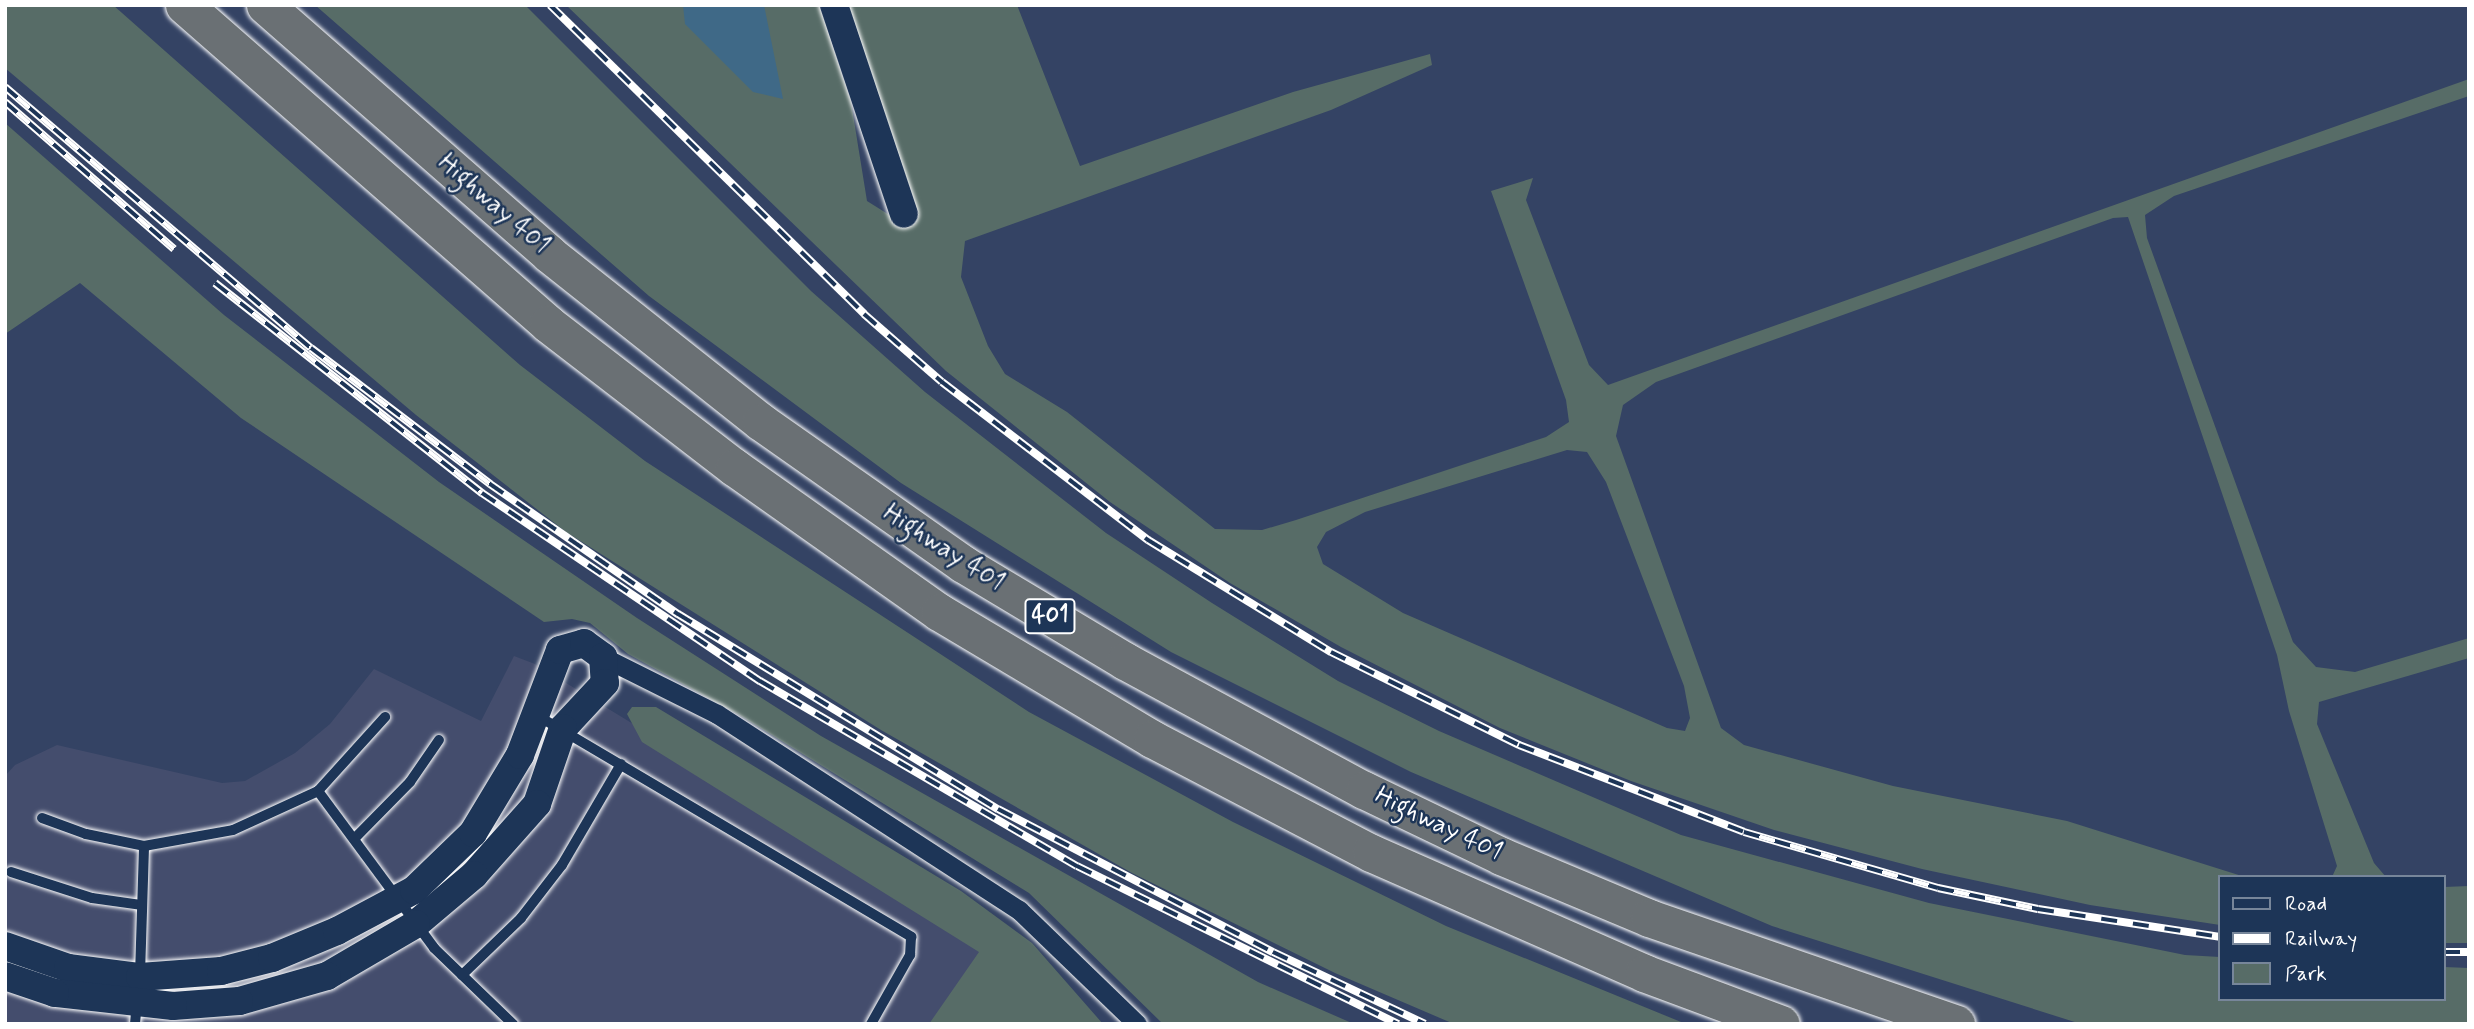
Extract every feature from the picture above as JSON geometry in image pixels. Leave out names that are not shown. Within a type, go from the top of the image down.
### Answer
[{"type":"highway","name":"Highway 401","points":[[184,5],[548,324],[734,467],[939,612],[1152,739],[1371,853],[1619,962],[1781,1024]]},
{"type":"highway","name":"Highway 401","points":[[265,5],[549,254],[772,430],[963,564],[1149,674],[1364,790],[1501,856],[1649,918],[1956,1024]]},
{"type":"street","points":[[834,5],[904,214]]},
{"type":"street","points":[[5,946],[68,968],[137,1002],[222,971],[272,958],[397,899],[414,890],[473,833],[520,755],[560,650],[584,642],[603,657],[717,714],[1019,910],[1137,1024]]},
{"type":"street","points":[[5,976],[55,993],[137,1002],[239,1001],[289,991],[327,976],[416,924],[474,875],[537,804],[563,728],[605,683],[603,657]]},
{"type":"lane","points":[[535,714],[563,728],[911,937],[910,955],[871,1024]]},
{"type":"lane","points":[[42,818],[86,834],[144,846],[233,830],[318,791],[385,717]]},
{"type":"lane","points":[[354,839],[410,782],[439,740]]},
{"type":"lane","points":[[462,975],[521,918],[562,865],[621,764]]},
{"type":"lane","points":[[318,791],[433,948],[513,1024]]},
{"type":"lane","points":[[137,1002],[144,846]]},
{"type":"lane","points":[[11,872],[92,898],[141,905]]},
{"type":"shaded area","points":[[683,5],[764,5],[783,99],[753,92],[685,24]]},
{"type":"shaded area","points":[[514,656],[535,664],[990,942],[933,1024],[5,1024],[5,776],[15,765],[57,745],[222,783],[245,781],[295,753],[330,724],[374,669],[481,721]]},
{"type":"green space","points":[[5,5],[113,5],[520,365],[645,461],[1029,712],[1233,822],[1446,926],[1686,1024],[1454,1024],[1335,973],[1132,873],[881,730],[566,532],[416,415],[5,68]]},
{"type":"green space","points":[[315,5],[525,5],[811,291],[925,392],[1106,533],[1212,603],[1338,681],[1439,731],[1681,835],[1929,903],[2185,955],[2218,957],[2218,1001],[2446,1001],[2446,967],[2469,968],[2469,1024],[2081,1024],[1772,926],[1411,772],[1171,652],[901,483],[649,296]]},
{"type":"green space","points":[[566,5],[819,5],[851,102],[867,201],[891,216],[846,5],[1017,5],[1080,166],[1293,92],[1430,54],[1432,65],[1331,110],[965,241],[961,277],[988,346],[1005,374],[1067,412],[1215,529],[1262,530],[1296,520],[1546,437],[1569,422],[1566,400],[1491,191],[1533,178],[1526,200],[1589,365],[1608,385],[2469,79],[2469,96],[2174,196],[2145,215],[2147,238],[2293,642],[2316,667],[2355,672],[2469,638],[2469,658],[2319,702],[2317,724],[2374,863],[2384,875],[2333,875],[2337,866],[2289,711],[2277,655],[2128,217],[2113,218],[1656,382],[1623,405],[1616,436],[1721,728],[1744,745],[1893,786],[2067,821],[2239,875],[2218,875],[2218,925],[2090,905],[1922,869],[1774,830],[1631,781],[1500,728],[1341,647],[1230,583],[1110,502],[946,371]],"holes":[[[1567,450],[1587,452],[1606,482],[1684,686],[1690,718],[1685,731],[1667,728],[1403,613],[1323,564],[1317,547],[1326,532],[1365,512]]]},
{"type":"green space","points":[[5,123],[224,315],[439,482],[637,618],[821,736],[1258,982],[1354,1024],[1163,1024],[1029,893],[739,715],[628,654],[590,623],[572,619],[544,622],[241,418],[80,283],[5,334]]},
{"type":"green space","points":[[632,707],[656,707],[961,891],[1032,943],[1103,1024],[929,1024],[979,952],[642,742],[627,714]]},
{"type":"green space","points":[[2469,886],[2469,943],[2446,943],[2446,887]]},
{"type":"railway","points":[[550,5],[864,314],[942,382],[1148,540],[1331,652],[1519,745],[1744,832],[1938,888],[2038,909],[2218,937]]},
{"type":"railway","points":[[5,87],[311,348],[490,484],[678,614],[998,809],[1273,952],[1425,1024]]},
{"type":"railway","points":[[5,102],[174,249]]},
{"type":"railway","points":[[215,283],[482,493],[760,681],[1077,866],[1398,1024]]},
{"type":"railway","points":[[2446,952],[2469,952]]}]
